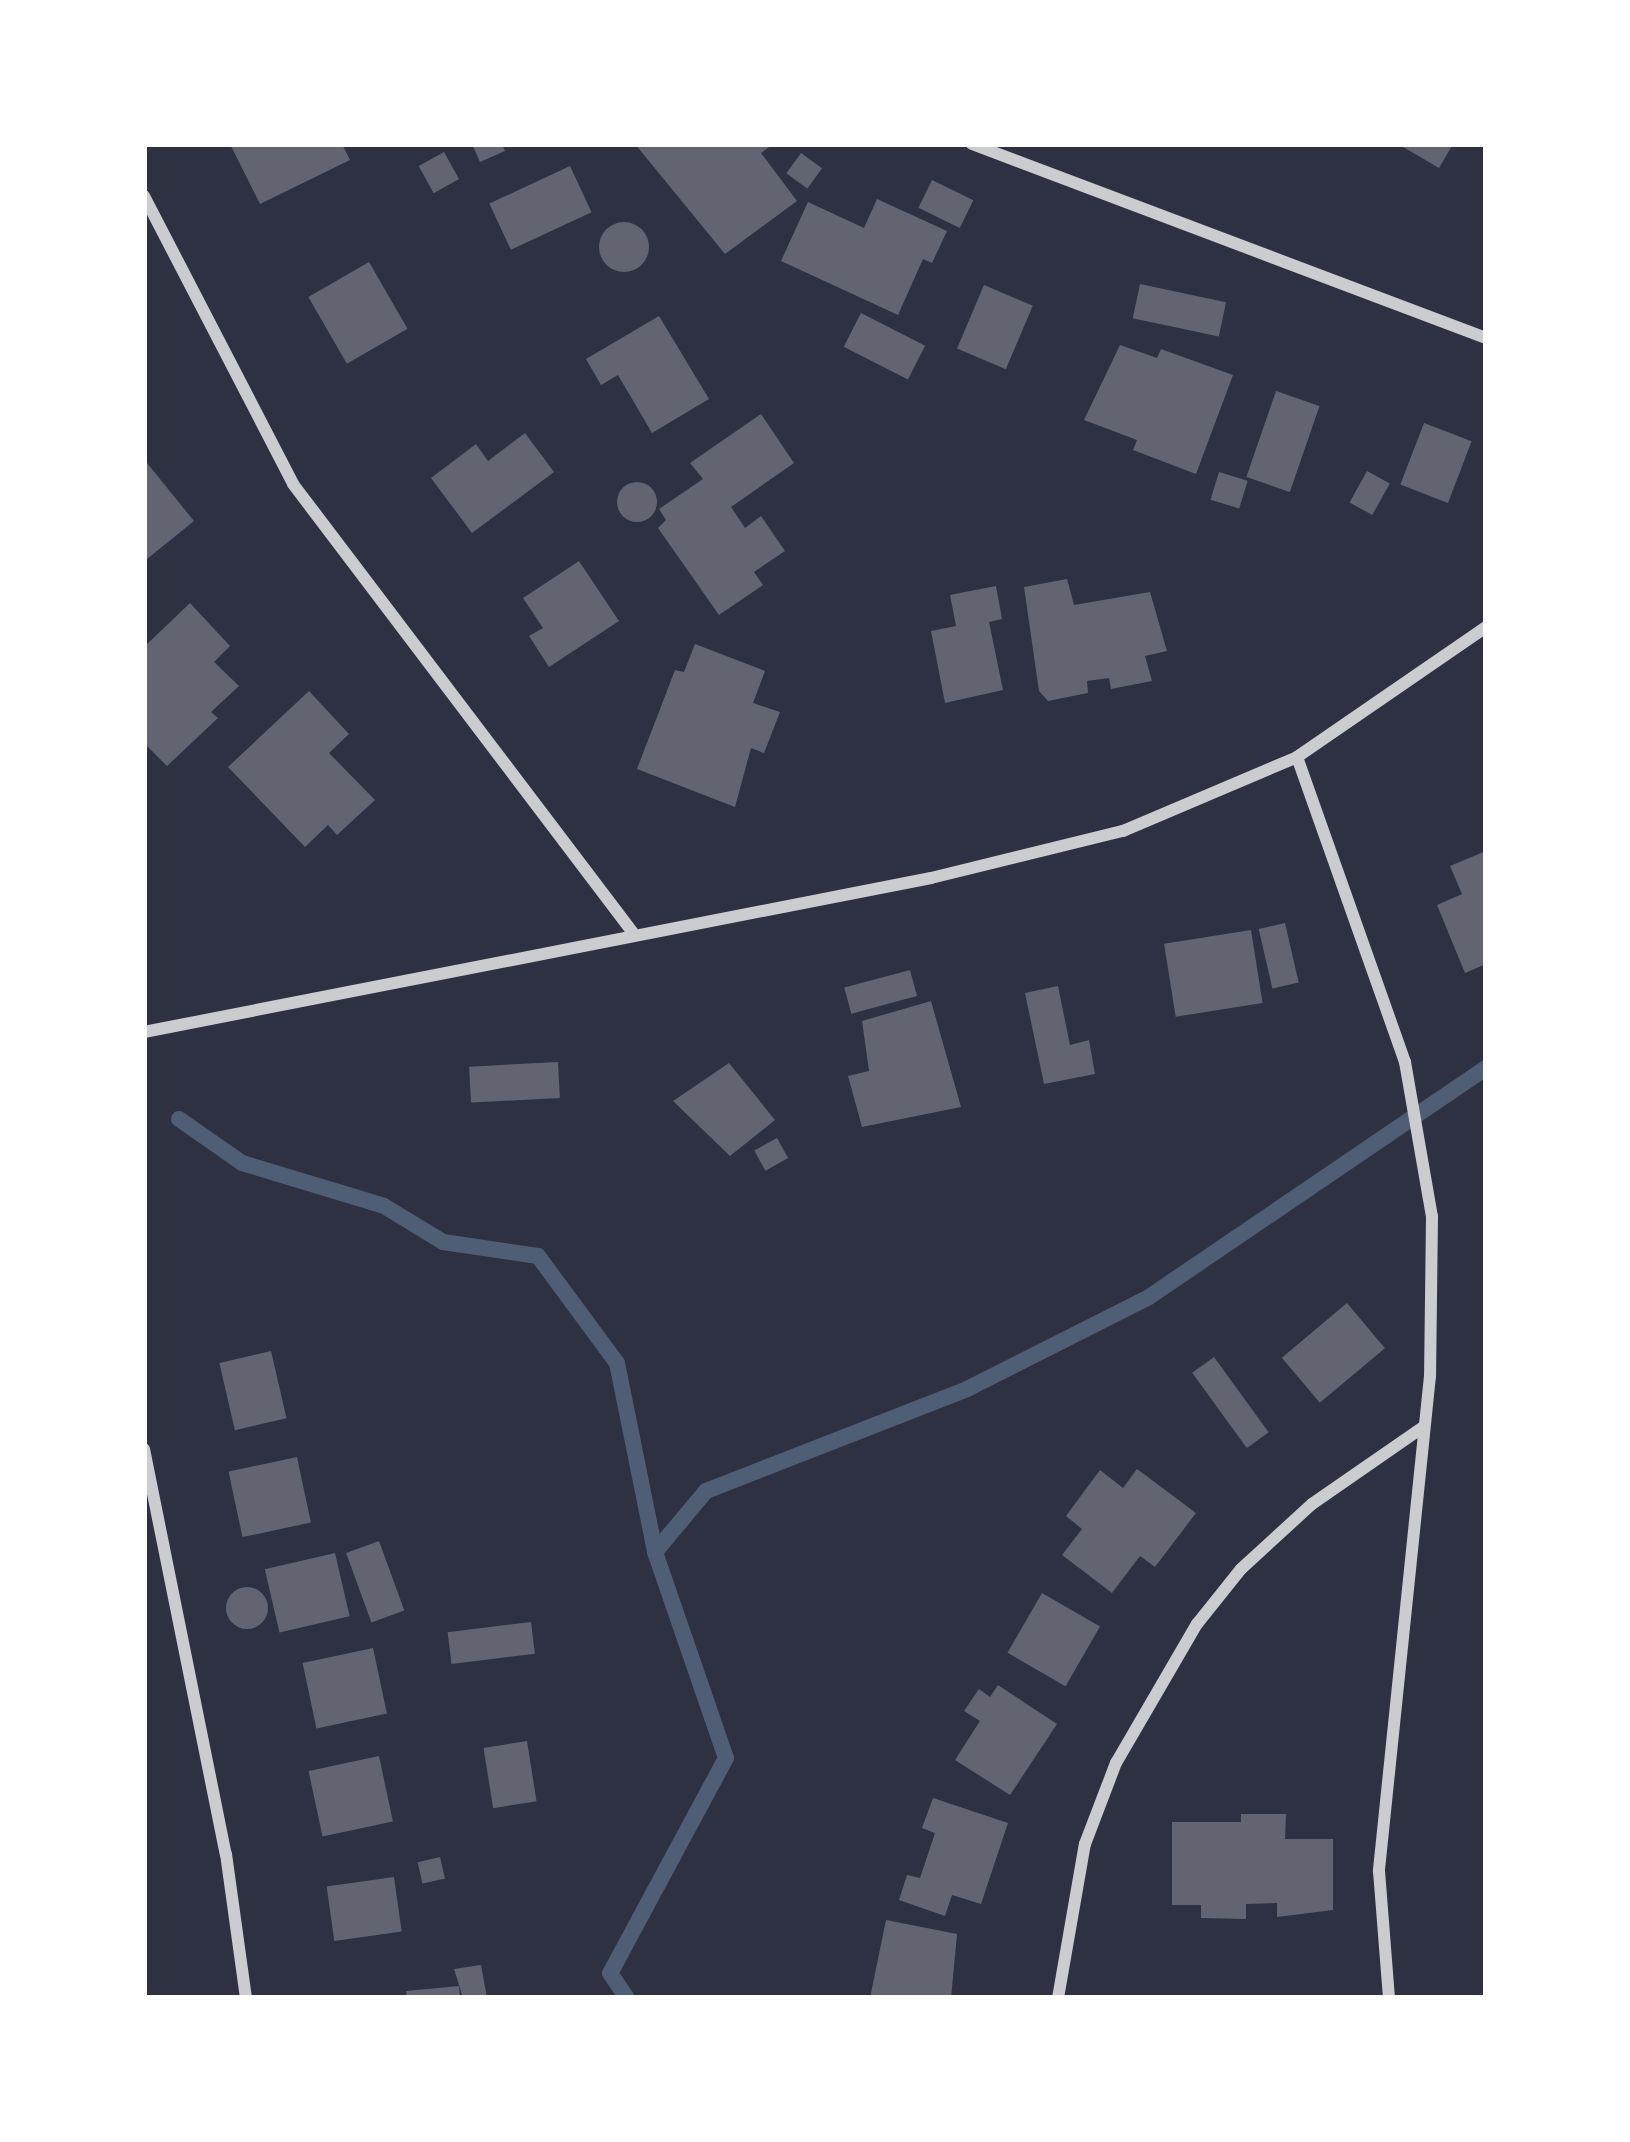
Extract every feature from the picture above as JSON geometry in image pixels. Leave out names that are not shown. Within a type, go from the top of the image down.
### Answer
[{"type":"street","points":[[972,144],[1486,338]]},
{"type":"street","points":[[144,196],[292,484],[634,934]]},
{"type":"street","points":[[144,1032],[1066,848],[1168,814],[1297,757],[1486,627]]},
{"type":"street","points":[[1297,757],[1405,1062],[1426,1150],[1434,1285],[1379,1871],[1389,1998]]},
{"type":"street","points":[[1058,1998],[1084,1844],[1116,1763],[1197,1624],[1241,1569],[1312,1504],[1423,1427]]},
{"type":"street","points":[[144,1449],[226,1854],[246,1998]]},
{"type":"building","points":[[230,144],[342,144],[350,160],[260,204]]},
{"type":"building","points":[[472,144],[502,144],[505,151],[480,162]]},
{"type":"building","points":[[635,144],[773,144],[761,153],[797,201],[725,254]]},
{"type":"building","points":[[1398,144],[1453,144],[1439,168]]},
{"type":"building","points":[[444,152],[459,179],[434,193],[419,166]]},
{"type":"building","points":[[801,153],[822,168],[807,189],[786,173]]},
{"type":"building","points":[[570,166],[592,212],[511,250],[489,204]]},
{"type":"building","points":[[932,180],[973,200],[960,228],[918,208]]},
{"type":"building","points":[[877,199],[947,231],[932,263],[923,259],[898,315],[781,261],[808,202],[864,228]]},
{"type":"building","points":[[624,222],[642,229],[649,247],[642,265],[624,272],[606,265],[599,247],[606,229]]},
{"type":"building","points":[[369,262],[408,329],[347,364],[308,297]]},
{"type":"building","points":[[1140,284],[1226,302],[1219,337],[1133,318]]},
{"type":"building","points":[[984,285],[1033,306],[1006,369],[957,349]]},
{"type":"building","points":[[861,313],[925,346],[908,380],[844,347]]},
{"type":"building","points":[[659,316],[709,399],[652,433],[618,375],[601,385],[586,359]]},
{"type":"building","points":[[1120,345],[1157,358],[1161,349],[1233,375],[1196,474],[1133,450],[1137,440],[1084,420]]},
{"type":"building","points":[[1276,391],[1319,406],[1290,492],[1246,477]]},
{"type":"building","points":[[761,414],[794,463],[731,507],[745,528],[761,516],[785,551],[754,572],[763,585],[719,615],[658,528],[666,520],[659,509],[703,479],[690,463]]},
{"type":"building","points":[[1424,423],[1472,441],[1448,503],[1400,485]]},
{"type":"building","points":[[525,433],[554,472],[472,533],[431,478],[476,444],[488,461]]},
{"type":"building","points":[[147,463],[194,521],[147,559],[144,555]]},
{"type":"building","points":[[1367,471],[1390,484],[1372,515],[1350,502]]},
{"type":"building","points":[[1219,472],[1248,481],[1239,509],[1211,500]]},
{"type":"building","points":[[637,482],[651,488],[657,502],[651,516],[637,522],[623,516],[617,502],[623,488]]},
{"type":"building","points":[[579,561],[619,621],[549,667],[529,636],[543,628],[523,598]]},
{"type":"building","points":[[1067,579],[1074,605],[1150,592],[1167,651],[1145,656],[1152,681],[1111,689],[1109,678],[1087,681],[1088,693],[1048,701],[1039,691],[1024,587]]},
{"type":"building","points":[[996,586],[1002,619],[989,622],[1003,690],[945,703],[931,631],[956,626],[950,595]]},
{"type":"building","points":[[190,603],[230,646],[214,662],[239,686],[211,712],[218,718],[167,766],[144,743],[144,647]]},
{"type":"building","points":[[695,644],[765,671],[753,703],[780,712],[764,753],[751,748],[735,807],[637,769],[675,670],[684,672]]},
{"type":"building","points":[[309,691],[349,734],[329,753],[375,800],[337,835],[328,825],[305,847],[228,767]]},
{"type":"building","points":[[1486,851],[1486,964],[1465,973],[1437,905],[1462,894],[1450,866]]},
{"type":"building","points":[[1285,923],[1299,982],[1272,989],[1259,929]]},
{"type":"building","points":[[1251,930],[1263,1003],[1176,1017],[1164,944]]},
{"type":"building","points":[[910,970],[917,996],[851,1014],[844,988]]},
{"type":"building","points":[[1058,986],[1070,1045],[1089,1040],[1095,1074],[1044,1084],[1025,993]]},
{"type":"building","points":[[931,1001],[961,1107],[862,1127],[848,1076],[869,1071],[862,1021]]},
{"type":"building","points":[[558,1062],[560,1098],[471,1103],[469,1067]]},
{"type":"building","points":[[729,1063],[775,1120],[730,1156],[673,1101]]},
{"type":"building","points":[[777,1138],[788,1158],[765,1171],[754,1151]]},
{"type":"building","points":[[1347,1303],[1385,1348],[1320,1403],[1282,1358]]},
{"type":"building","points":[[271,1351],[287,1418],[235,1430],[219,1363]]},
{"type":"building","points":[[1214,1357],[1269,1432],[1247,1448],[1192,1373]]},
{"type":"building","points":[[297,1457],[311,1523],[242,1537],[229,1472]]},
{"type":"building","points":[[1137,1469],[1196,1513],[1155,1567],[1140,1556],[1112,1593],[1062,1555],[1082,1529],[1066,1516],[1100,1470],[1123,1488]]},
{"type":"building","points":[[379,1541],[404,1611],[371,1623],[346,1553]]},
{"type":"building","points":[[335,1553],[350,1616],[279,1633],[265,1569]]},
{"type":"building","points":[[247,1587],[262,1593],[268,1608],[262,1623],[247,1629],[232,1623],[226,1608],[232,1593]]},
{"type":"building","points":[[1042,1593],[1100,1626],[1066,1686],[1008,1653]]},
{"type":"building","points":[[531,1622],[535,1654],[452,1664],[448,1632]]},
{"type":"building","points":[[373,1648],[387,1714],[317,1729],[303,1663]]},
{"type":"building","points":[[998,1685],[1057,1724],[1010,1795],[955,1760],[980,1721],[964,1711],[979,1689],[990,1697]]},
{"type":"building","points":[[527,1741],[537,1801],[493,1808],[484,1748]]},
{"type":"building","points":[[379,1756],[393,1822],[323,1837],[309,1771]]},
{"type":"building","points":[[933,1798],[1008,1823],[981,1904],[952,1895],[945,1916],[899,1900],[907,1875],[920,1878],[935,1833],[922,1828]]},
{"type":"building","points":[[1241,1814],[1286,1814],[1285,1839],[1333,1839],[1333,1910],[1277,1917],[1277,1903],[1246,1904],[1246,1919],[1201,1918],[1201,1905],[1172,1905],[1172,1822],[1241,1822]]},
{"type":"building","points":[[440,1857],[445,1878],[423,1884],[418,1862]]},
{"type":"building","points":[[394,1877],[402,1931],[334,1941],[327,1886]]},
{"type":"building","points":[[886,1920],[957,1934],[951,1998],[870,1998]]},
{"type":"building","points":[[481,1965],[487,1998],[463,1998],[454,1969]]},
{"type":"building","points":[[459,1986],[460,1998],[407,1998],[406,1991]]},
{"type":"waterway","points":[[655,1552],[706,1491],[967,1389],[1149,1297],[1486,1068]]},
{"type":"waterway","points":[[179,1119],[242,1163],[384,1206],[443,1242],[538,1256],[617,1363],[655,1552],[726,1758],[610,1973],[627,1998]]}]
